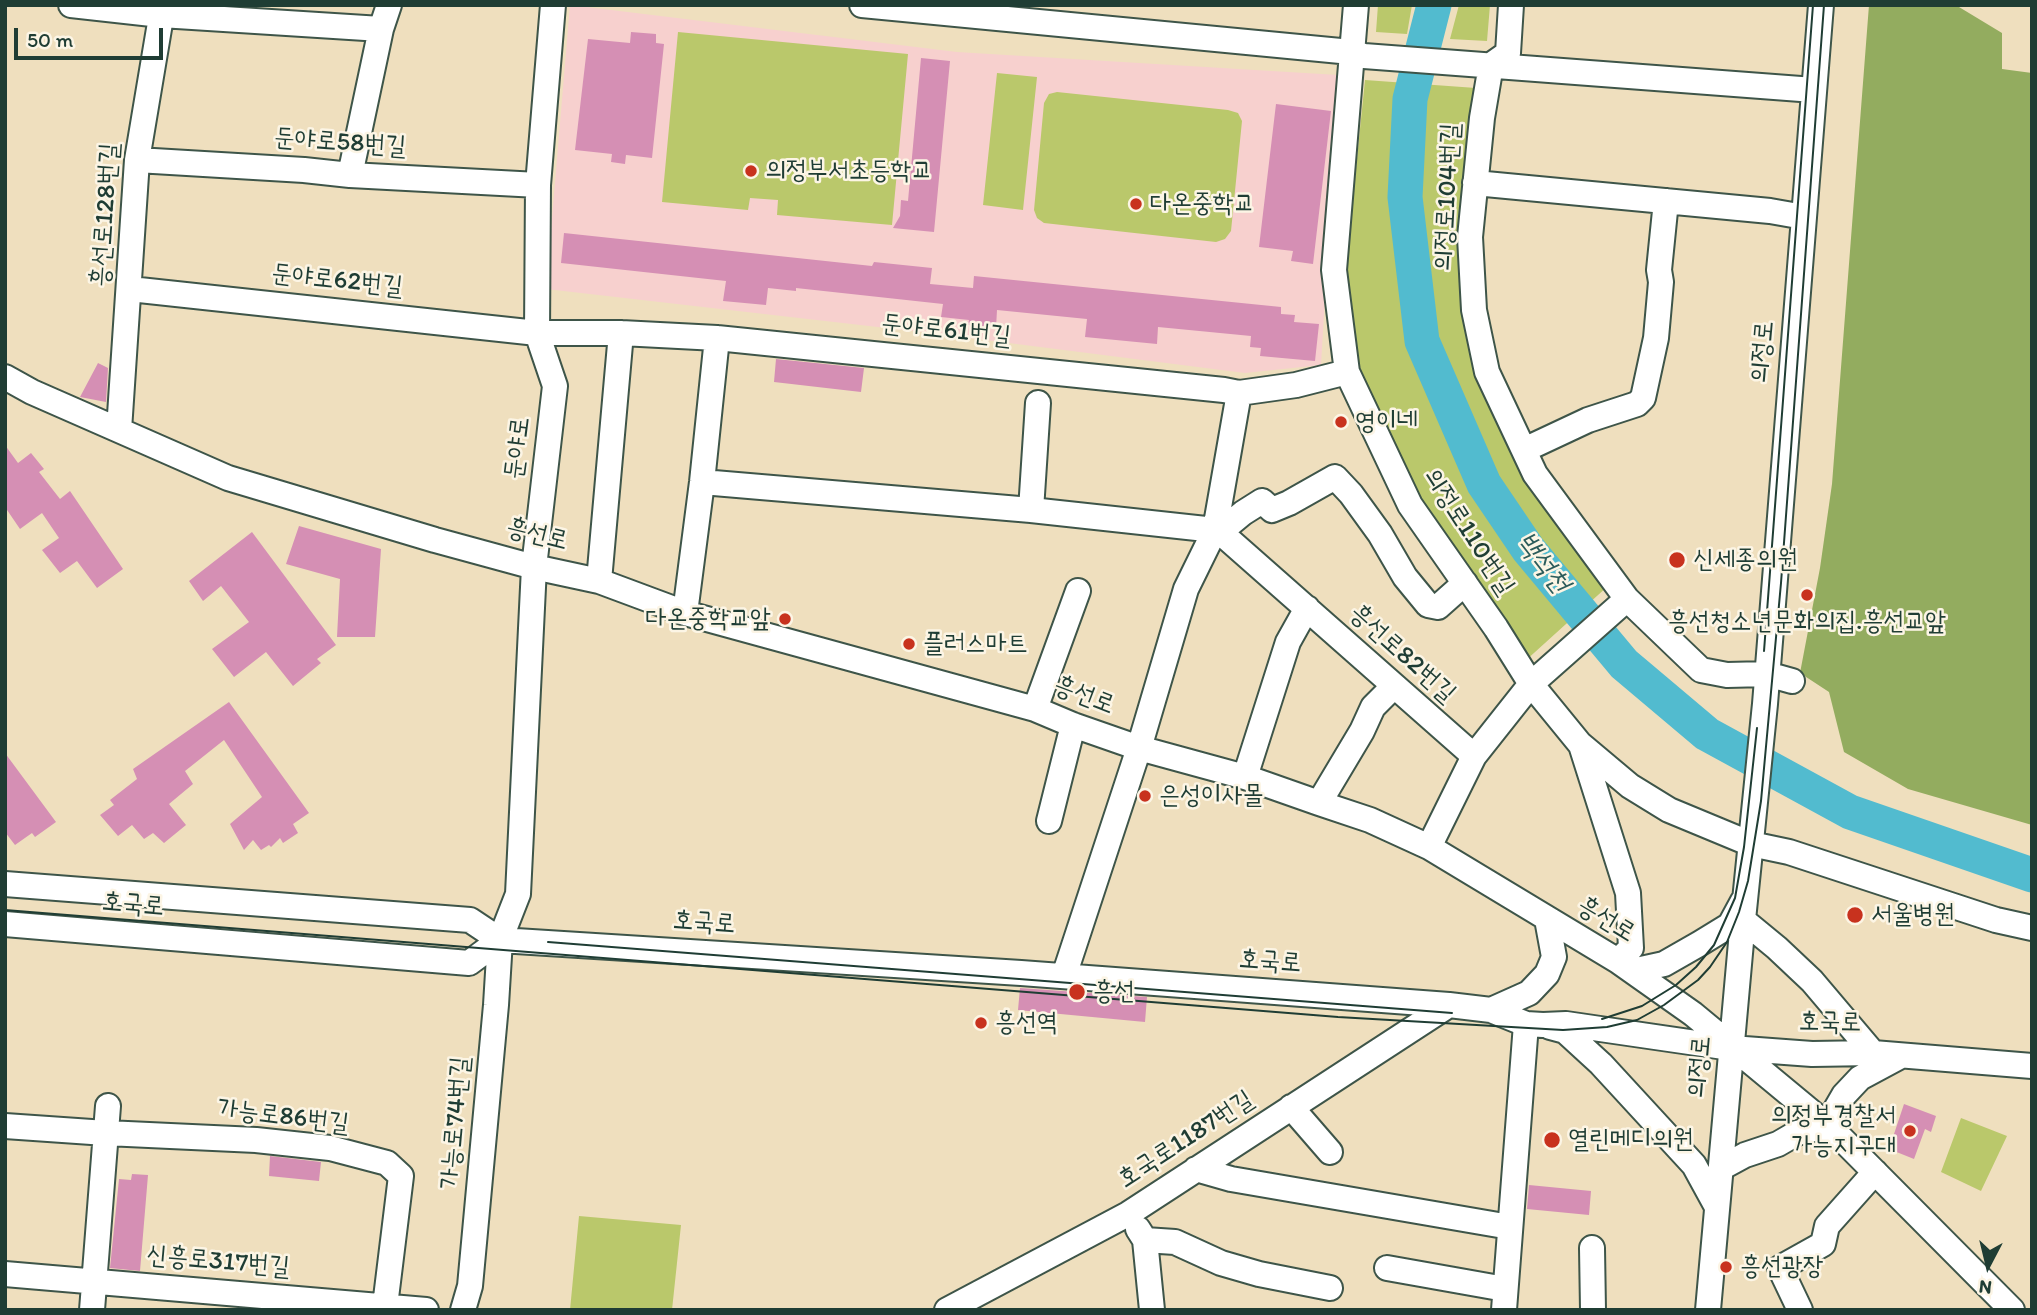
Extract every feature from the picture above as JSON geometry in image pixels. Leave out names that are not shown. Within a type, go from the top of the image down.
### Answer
[{"type":"street","points":[[71,5],[162,10],[381,30]]},
{"type":"street","points":[[350,175],[381,30],[389,5]]},
{"type":"street","name":"둔야로","points":[[500,940],[518,894],[534,567],[555,386],[537,333],[538,185],[553,5]]},
{"type":"street","points":[[862,5],[952,10],[1358,54],[1814,90]]},
{"type":"street","name":"의정로110번길","points":[[1356,5],[1358,54],[1334,270],[1347,372],[1410,505],[1496,628],[1531,684],[1580,744],[1630,786],[1670,810],[1996,920],[2032,928]]},
{"type":"street","points":[[1488,65],[1507,53],[1511,5]]},
{"type":"street","name":"의정로","points":[[1708,1310],[1765,704],[1821,5]]},
{"type":"street","name":"흥선로128번길","points":[[119,430],[137,160],[162,10]]},
{"type":"street","name":"의정로104번길","points":[[1488,65],[1470,237],[1474,310],[1487,372],[1535,474],[1627,599],[1701,670],[1727,675],[1767,674],[1791,681]]},
{"type":"street","name":"둔야로58번길","points":[[137,160],[538,185]]},
{"type":"street","points":[[1475,183],[1770,211],[1804,217]]},
{"type":"street","points":[[1524,450],[1588,420],[1637,404],[1643,398],[1656,338],[1666,201]]},
{"type":"street","name":"둔야로62번길","points":[[130,289],[537,333]]},
{"type":"street","name":"둔야로61번길","points":[[537,333],[621,333],[717,338],[1239,393],[1296,385],[1347,372]]},
{"type":"street","points":[[599,581],[621,333]]},
{"type":"street","points":[[685,613],[717,338]]},
{"type":"street","name":"흥선로","points":[[5,377],[32,392],[228,478],[435,540],[534,567],[599,581],[685,613],[1035,709],[1139,748],[1245,777],[1370,820],[1429,847],[1625,966],[1693,1014],[1833,1130],[2012,1310]]},
{"type":"street","points":[[1064,976],[1139,748],[1186,589],[1218,531],[1239,393]]},
{"type":"street","points":[[1031,510],[1038,403]]},
{"type":"street","points":[[702,482],[1031,510],[1218,531],[1262,501],[1272,510],[1335,477],[1380,534],[1405,578],[1428,606],[1438,607],[1465,583]]},
{"type":"street","name":"흥선로82번길","points":[[1218,531],[1474,756]]},
{"type":"street","points":[[1035,709],[1078,591]]},
{"type":"street","points":[[1429,847],[1474,756],[1531,684],[1627,599]]},
{"type":"street","points":[[1245,777],[1288,642],[1307,608]]},
{"type":"street","points":[[1319,803],[1344,757],[1362,731],[1373,707],[1395,688]]},
{"type":"street","points":[[1049,821],[1073,725]]},
{"type":"street","points":[[1580,744],[1628,892],[1632,948],[1625,966],[1664,964],[1730,925],[1744,909],[1777,948],[1812,981],[1873,1053]]},
{"type":"street","name":"호국로","points":[[5,884],[470,920],[500,940],[1064,976],[1449,1005],[1491,1010],[1534,1025],[1566,1024],[1731,1048],[1812,1054],[1873,1053],[2032,1066]]},
{"type":"street","points":[[1491,1010],[1530,993],[1547,974],[1554,957],[1547,919]]},
{"type":"street","name":"호국로","points":[[5,924],[469,963],[500,940]]},
{"type":"street","name":"가능로74번길","points":[[463,1310],[470,1286],[500,940]]},
{"type":"street","name":"호국로1187번길","points":[[947,1310],[1128,1214],[1449,1005]]},
{"type":"street","points":[[1387,1268],[1505,1300],[1510,1227],[1534,1025],[1565,1031],[1601,1064],[1694,1165],[1717,1207]]},
{"type":"street","points":[[1721,1168],[1797,1133],[1818,1128],[1833,1130],[1833,1114],[1844,1095],[1860,1078],[1902,1055]]},
{"type":"street","points":[[92,1310],[108,1107]]},
{"type":"street","points":[[1291,1107],[1331,1152]]},
{"type":"street","name":"가능로86번길","points":[[5,1126],[281,1143],[330,1148],[387,1163],[401,1176],[385,1306]]},
{"type":"street","points":[[1196,1169],[1231,1179],[1510,1227]]},
{"type":"street","points":[[1800,1310],[1780,1268],[1823,1244],[1827,1226],[1875,1172]]},
{"type":"street","points":[[1128,1214],[1146,1240],[1153,1310]]},
{"type":"street","points":[[1146,1240],[1175,1242],[1221,1263],[1247,1271],[1330,1288]]},
{"type":"street","points":[[1592,1248],[1593,1310]]},
{"type":"street","name":"신흥로317번길","points":[[5,1274],[426,1310]]},
{"type":"shaded area","points":[[570,5],[957,52],[1338,75],[1321,365],[1245,373],[930,333],[546,289]]},
{"type":"green space","points":[[1378,5],[1412,5],[1407,34],[1376,32]]},
{"type":"green space","points":[[1459,5],[1490,5],[1487,41],[1450,39]]},
{"type":"green space","points":[[1869,5],[1958,5],[2002,33],[2002,69],[2032,73],[2032,825],[1908,789],[1844,752],[1829,692],[1800,673],[1820,568],[1832,484]]},
{"type":"green space","points":[[678,32],[908,54],[892,225],[777,215],[778,200],[750,198],[748,210],[662,202]]},
{"type":"green space","points":[[997,73],[1037,77],[1023,210],[983,205]]},
{"type":"green space","points":[[1365,80],[1476,88],[1475,363],[1501,432],[1541,504],[1608,586],[1524,662],[1420,506],[1361,374],[1345,276]]},
{"type":"green space","points":[[1057,92],[1238,113],[1242,121],[1231,231],[1225,239],[1216,242],[1044,223],[1037,218],[1034,210],[1044,103],[1049,94]]},
{"type":"green space","points":[[1961,1118],[2007,1136],[1981,1191],[1941,1172]]},
{"type":"green space","points":[[579,1216],[681,1225],[672,1310],[570,1310]]},
{"type":"building","points":[[631,32],[656,34],[656,43],[664,44],[652,158],[626,155],[625,164],[611,162],[612,154],[575,150],[588,39],[630,43]]},
{"type":"building","points":[[921,58],[950,61],[934,232],[893,228],[900,216],[901,200],[908,201]]},
{"type":"building","points":[[1276,104],[1331,111],[1313,264],[1291,261],[1293,251],[1259,247]]},
{"type":"building","points":[[564,233],[872,266],[874,262],[932,268],[930,284],[973,288],[974,276],[1281,307],[1281,314],[1295,315],[1294,322],[1319,324],[1315,361],[1260,356],[1261,348],[1250,347],[1251,336],[1158,327],[1157,344],[1085,337],[1087,319],[997,310],[996,328],[968,325],[969,320],[941,317],[943,304],[796,288],[796,291],[768,288],[766,305],[723,301],[726,281],[561,263]]},
{"type":"building","points":[[776,359],[864,368],[861,392],[774,382]]},
{"type":"building","points":[[98,363],[108,368],[106,402],[80,397]]},
{"type":"building","points":[[5,445],[18,463],[31,453],[44,469],[39,472],[60,499],[70,491],[123,569],[97,588],[77,561],[60,573],[42,550],[59,538],[42,513],[20,529],[5,507]]},
{"type":"building","points":[[299,526],[381,549],[375,637],[337,637],[340,579],[286,564]]},
{"type":"building","points":[[252,532],[336,645],[317,659],[321,663],[293,686],[266,652],[234,677],[212,649],[249,622],[221,586],[203,601],[189,581]]},
{"type":"building","points":[[229,702],[309,813],[293,824],[298,833],[283,843],[280,838],[271,847],[269,845],[261,850],[253,840],[244,850],[230,824],[262,797],[224,740],[185,771],[193,784],[169,804],[186,825],[164,843],[153,833],[144,839],[132,825],[118,836],[100,815],[114,805],[110,800],[137,779],[133,769]]},
{"type":"building","points":[[5,753],[56,822],[35,837],[32,833],[15,845],[5,832]]},
{"type":"building","points":[[1020,988],[1147,997],[1145,1022],[1018,1010]]},
{"type":"building","name":"의정부경찰서 가능지구대","points":[[1904,1104],[1936,1116],[1931,1132],[1925,1129],[1914,1159],[1889,1149]]},
{"type":"building","points":[[270,1156],[321,1162],[319,1181],[269,1176]]},
{"type":"building","points":[[132,1174],[148,1175],[140,1271],[110,1268],[119,1179],[131,1180]]},
{"type":"building","points":[[1529,1185],[1591,1191],[1589,1215],[1527,1209]]},
{"type":"waterway","name":"백석천","points":[[1434,5],[1410,99],[1405,197],[1422,341],[1484,484],[1528,549],[1624,664],[1707,734],[1850,812],[2032,875]]},
{"type":"tram line","points":[[1764,651],[1813,5]]},
{"type":"tram line","points":[[5,910],[1338,1017],[1563,1030],[1607,1027],[1637,1020],[1664,1005],[1698,980],[1710,967],[1727,942],[1748,881],[1761,801],[1781,583],[1824,5]]},
{"type":"tram line","points":[[1602,1019],[1642,1006],[1676,985],[1696,967],[1714,945],[1735,898],[1744,847],[1757,728]]},
{"type":"tram line","points":[[548,942],[1452,1013]]},
{"type":"place","name":"의정부서초등학교","points":[[751,171]]},
{"type":"place","name":"다온중학교","points":[[1136,204]]},
{"type":"place","name":"영이네","points":[[1341,422]]},
{"type":"place","name":"신세종의원","points":[[1677,560]]},
{"type":"place","name":"흥선청소년문화의집.흥선교앞","points":[[1807,595]]},
{"type":"place","name":"다온중학교앞","points":[[785,619]]},
{"type":"place","name":"플러스마트","points":[[909,644]]},
{"type":"place","name":"은성이사몰","points":[[1145,796]]},
{"type":"place","name":"서울병원","points":[[1855,915]]},
{"type":"place","name":"흥선","points":[[1077,992]]},
{"type":"place","name":"흥선역","points":[[981,1023]]},
{"type":"place","name":"의정부경찰서 가능지구대","points":[[1910,1131]]},
{"type":"place","name":"열린메디의원","points":[[1552,1140]]},
{"type":"place","name":"흥선광장","points":[[1726,1267]]}]
